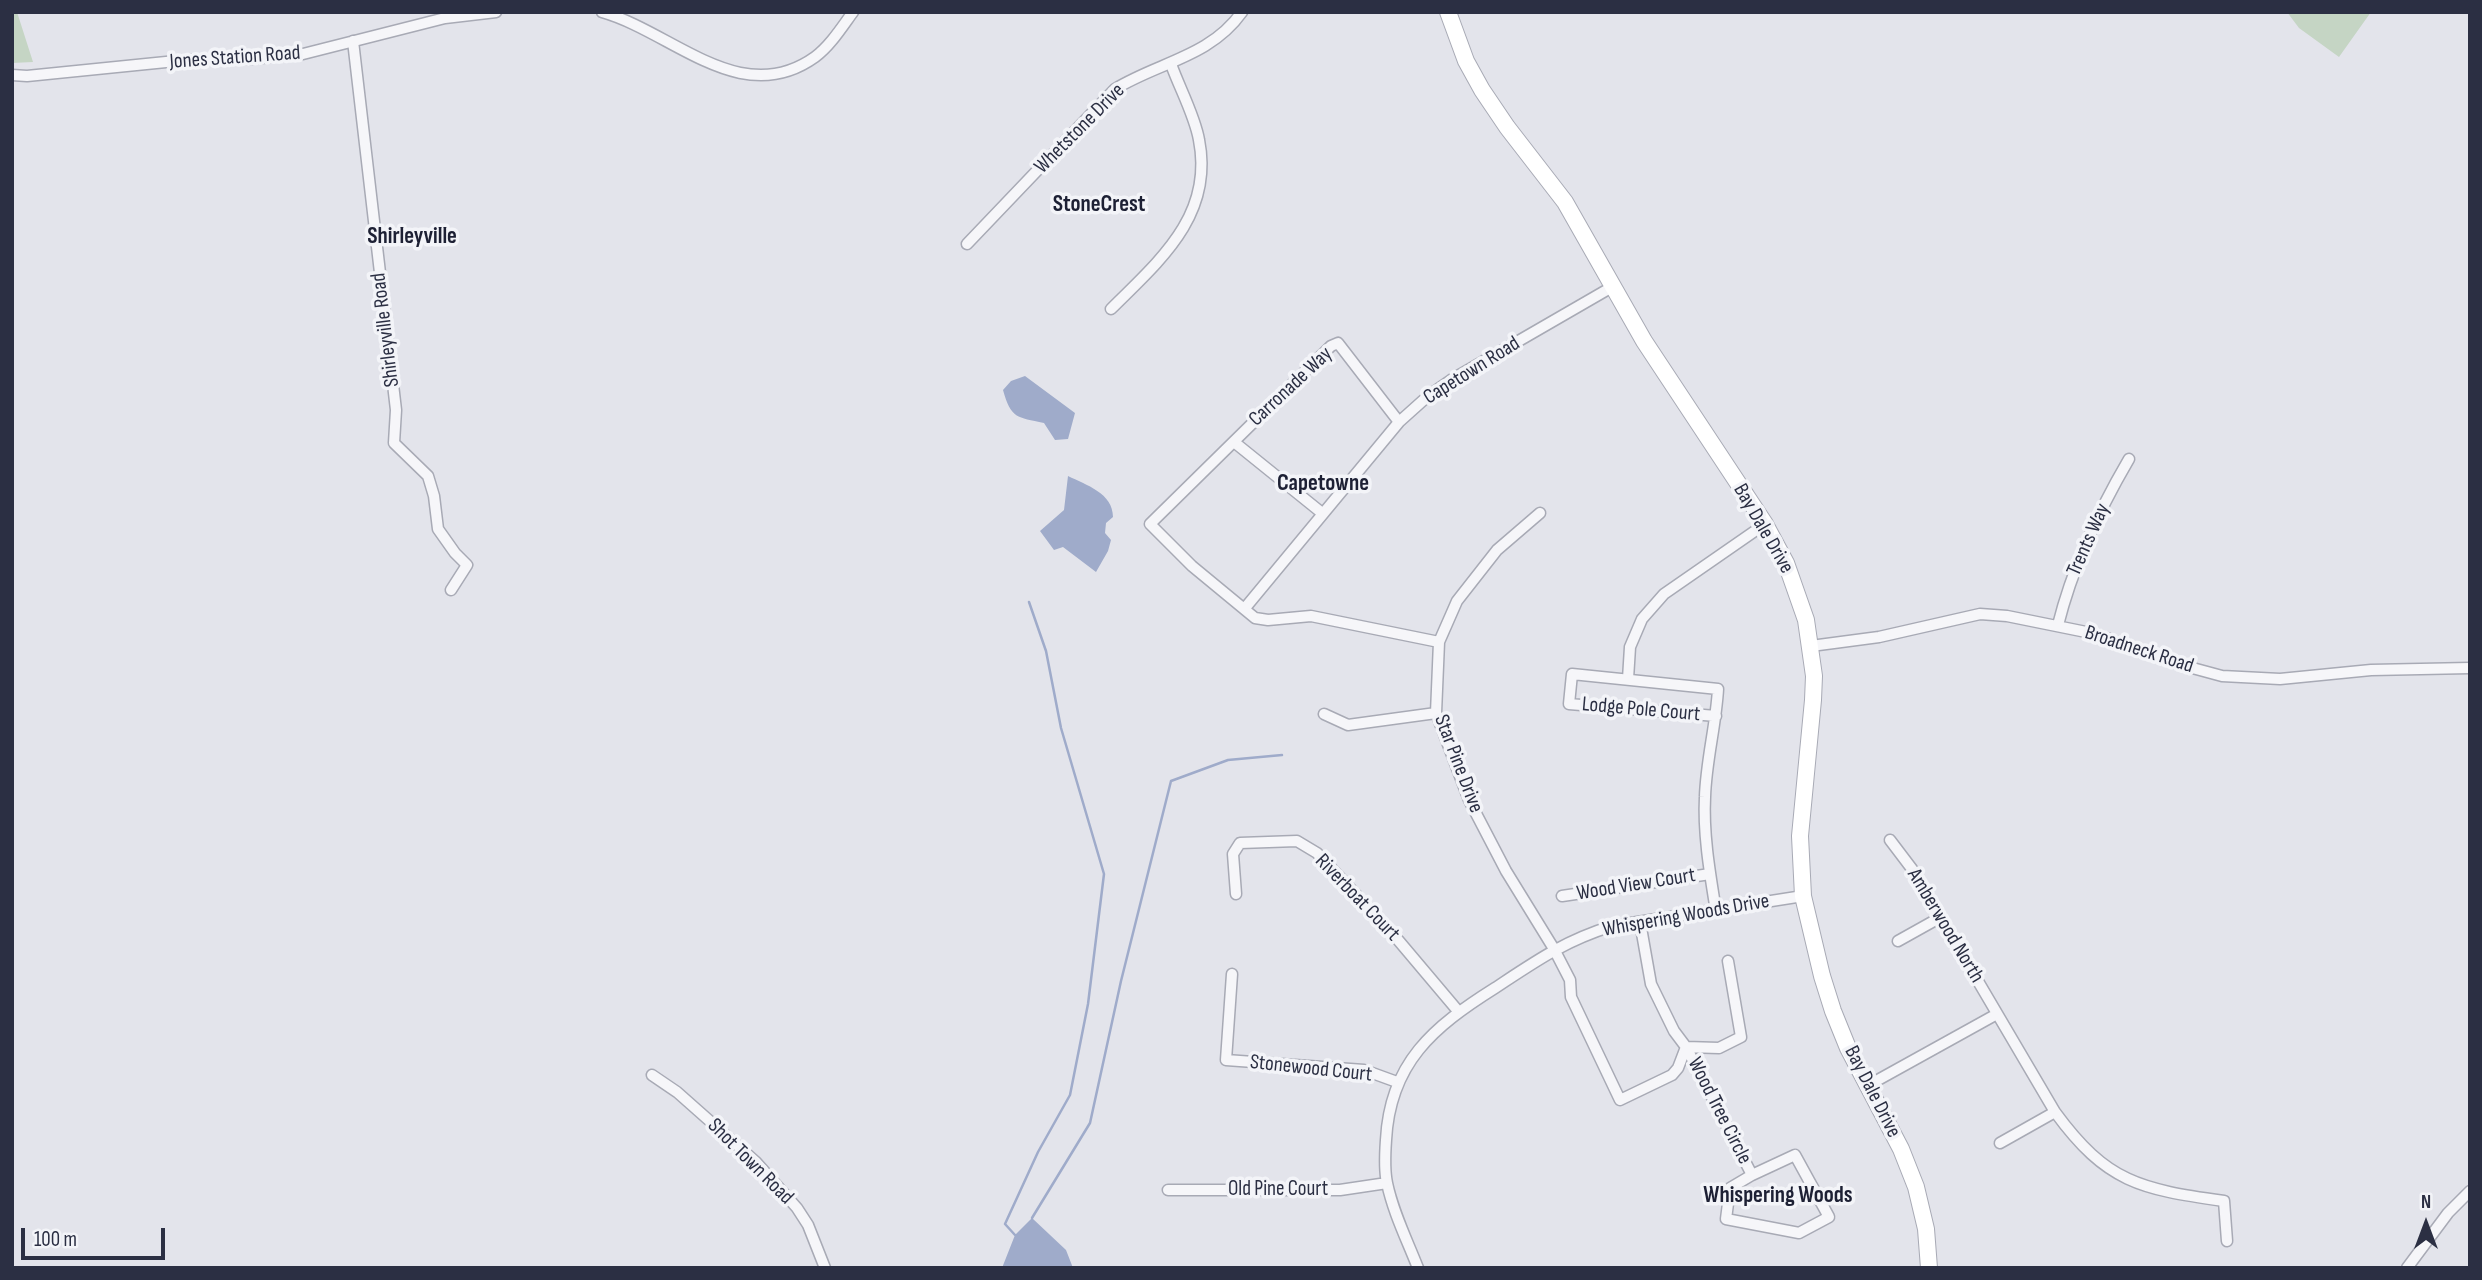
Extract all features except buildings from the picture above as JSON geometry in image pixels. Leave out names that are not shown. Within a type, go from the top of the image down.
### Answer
[{"type":"street","name":"Jones Station Road","points":[[12,75],[27,76],[186,60],[250,59],[303,54],[445,18],[496,12]]},
{"type":"street","points":[[602,12],[646,30],[721,70],[745,76],[766,75],[795,67],[816,56],[853,12]]},
{"type":"street","name":"Whetstone Drive","points":[[967,244],[1115,89],[1135,76],[1195,53],[1222,35],[1242,12]]},
{"type":"street","name":"Bay Dale Drive","points":[[1448,12],[1466,61],[1482,90],[1565,202],[1612,287],[1723,463],[1765,524],[1787,563],[1811,646],[1813,700],[1800,836],[1804,896],[1822,976],[1833,1011],[1848,1048],[1901,1149],[1916,1187],[1926,1229],[1929,1268]]},
{"type":"street","name":"Shirleyville Road","points":[[353,41],[396,410],[394,443],[428,476],[434,496],[438,529],[467,565],[452,590]]},
{"type":"street","points":[[1111,309],[1171,248],[1186,226],[1198,197],[1199,140],[1171,64]]},
{"type":"street","name":"Capetown Road","points":[[1245,608],[1399,422],[1428,396],[1612,287]]},
{"type":"street","name":"Carronade Way","points":[[1234,442],[1331,346],[1338,344],[1399,422]]},
{"type":"street","points":[[1322,513],[1234,442],[1150,524],[1192,566],[1255,618],[1268,620],[1311,616],[1439,642]]},
{"type":"street","name":"Trents Way","points":[[2058,625],[2074,567],[2102,507],[2129,459]]},
{"type":"street","name":"Star Pine Drive","points":[[1541,513],[1497,550],[1457,601],[1439,642],[1436,713],[1469,800],[1506,871],[1570,980],[1571,996],[1619,1100],[1672,1075],[1678,1068],[1686,1047]]},
{"type":"street","name":"Lodge Pole Court","points":[[1628,679],[1630,647],[1642,619],[1664,594],[1765,524]]},
{"type":"street","name":"Broadneck Road","points":[[1811,646],[1871,639],[1980,614],[2058,625],[2113,639],[2174,663],[2222,676],[2280,679],[2371,670],[2470,668]]},
{"type":"street","name":"Lodge Pole Court","points":[[1716,716],[1569,704],[1572,674],[1718,689],[1716,716],[1704,797],[1716,911]]},
{"type":"street","points":[[1324,714],[1348,725],[1436,713]]},
{"type":"street","name":"Amberwood North","points":[[1890,840],[1912,869],[2055,1112],[2085,1148],[2122,1177],[2147,1188],[2224,1201],[2228,1241]]},
{"type":"street","name":"Riverboat Court","points":[[1236,894],[1233,853],[1240,843],[1297,841],[1317,853],[1393,934],[1458,1011]]},
{"type":"street","name":"Wood View Court","points":[[1562,897],[1710,874]]},
{"type":"street","name":"Whispering Woods Drive","points":[[1418,1268],[1387,1183],[1385,1162],[1387,1129],[1397,1082],[1425,1040],[1458,1011],[1554,949],[1585,935],[1612,926],[1804,896]]},
{"type":"street","points":[[1898,941],[1941,917]]},
{"type":"street","name":"Wood Tree Circle","points":[[1640,922],[1651,984],[1752,1175]]},
{"type":"street","points":[[1686,1047],[1719,1048],[1741,1037],[1728,961]]},
{"type":"street","name":"Stonewood Court","points":[[1233,974],[1226,1060],[1364,1070],[1397,1082]]},
{"type":"street","points":[[1867,1086],[1997,1014]]},
{"type":"street","name":"Shot Town Road","points":[[652,1075],[677,1092],[755,1162],[797,1208],[808,1225],[825,1268]]},
{"type":"street","points":[[2000,1143],[2055,1112]]},
{"type":"street","name":"Wood Tree Circle","points":[[1795,1155],[1829,1217],[1799,1233],[1726,1219],[1730,1188],[1752,1175],[1795,1155]]},
{"type":"street","name":"Old Pine Court","points":[[1168,1190],[1339,1190],[1387,1183]]},
{"type":"street","points":[[2407,1268],[2448,1213],[2470,1191]]},
{"type":"green space","points":[[12,12],[17,12],[33,62],[12,63]]},
{"type":"green space","points":[[2287,12],[2371,12],[2339,57],[2299,28]]},
{"type":"water","points":[[1025,376],[1075,413],[1068,439],[1055,440],[1044,423],[1021,418],[1012,412],[1003,390],[1011,381]]},
{"type":"water","points":[[1068,476],[1104,496],[1112,509],[1113,517],[1106,523],[1105,533],[1111,540],[1096,572],[1063,547],[1054,550],[1040,531],[1064,510]]},
{"type":"water","points":[[1032,1218],[1066,1250],[1073,1268],[1002,1268],[1015,1235]]},
{"type":"waterway","points":[[1015,1235],[1005,1224],[1038,1152],[1070,1095],[1088,1004],[1104,874],[1061,728],[1046,651],[1029,602]]},
{"type":"waterway","points":[[1032,1218],[1090,1123],[1121,981],[1171,781],[1228,760],[1282,755]]},
{"type":"district","name":"StoneCrest","points":[[1099,205]]},
{"type":"district","name":"Shirleyville","points":[[412,237]]},
{"type":"district","name":"Capetowne","points":[[1323,484]]},
{"type":"district","name":"Whispering Woods","points":[[1778,1196]]}]
